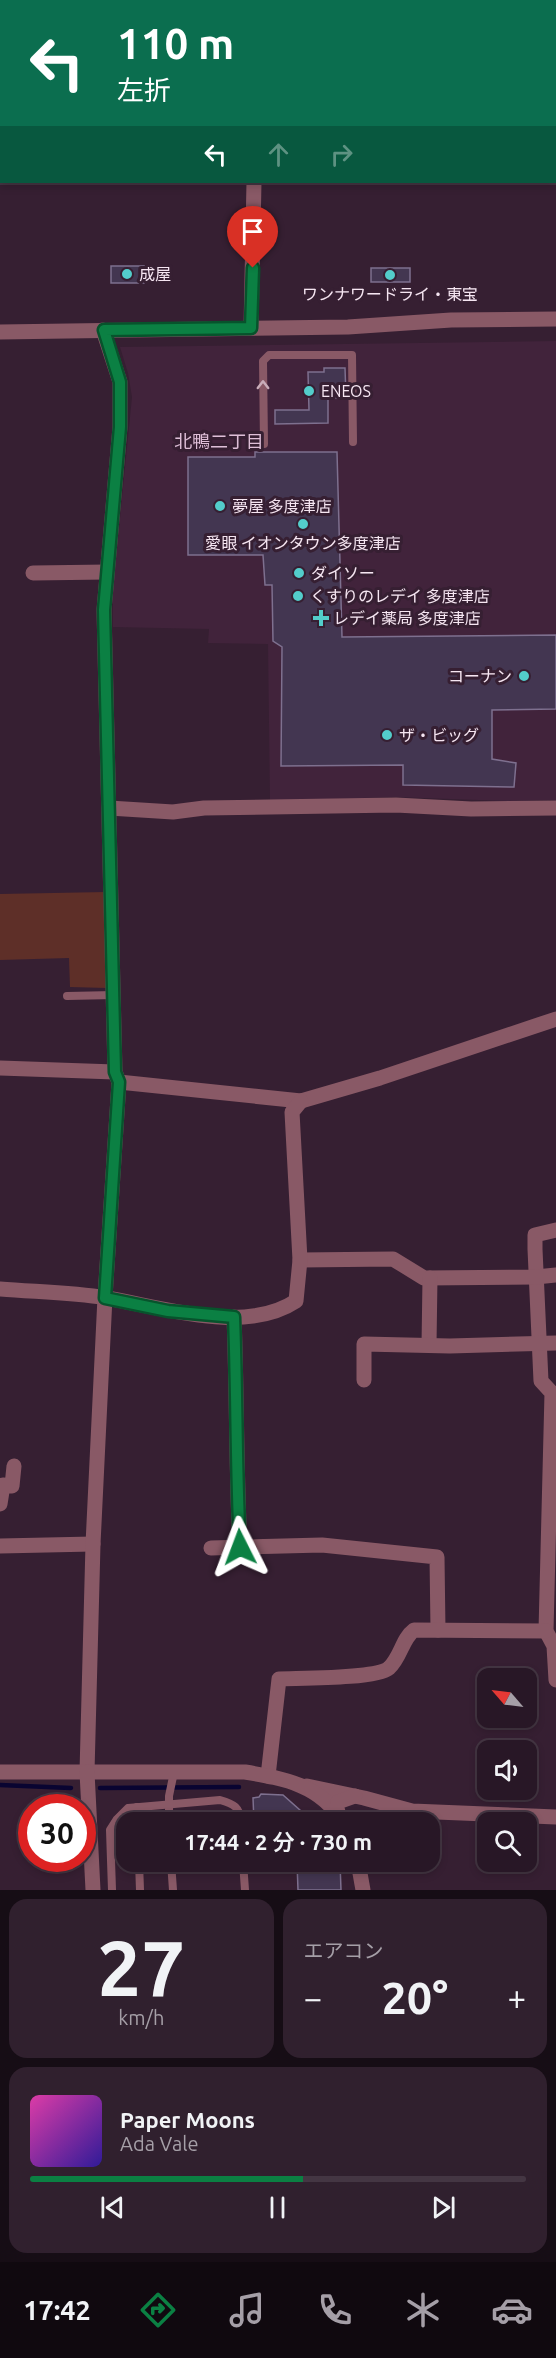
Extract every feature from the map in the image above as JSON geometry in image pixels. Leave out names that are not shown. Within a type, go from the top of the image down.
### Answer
[{"type":"street","points":[[251,328],[254,183]]},
{"type":"street","points":[[0,332],[359,327],[452,320],[556,319]]},
{"type":"street","points":[[93,1890],[87,1772],[93,1544],[117,1077],[104,610],[120,427],[120,382],[104,330]]},
{"type":"street","points":[[33,573],[107,572]]},
{"type":"street","points":[[109,808],[173,812],[204,808],[396,805],[471,809],[556,808]]},
{"type":"street","points":[[0,1068],[117,1077],[301,1101],[380,1078],[556,1019]]},
{"type":"street","points":[[0,1289],[105,1298],[168,1311],[234,1317],[276,1312],[296,1301],[300,1260],[292,1112],[301,1101]]},
{"type":"street","points":[[556,1230],[535,1235],[541,1381],[552,1394],[552,1542],[546,1631],[554,1646],[556,1680]]},
{"type":"street","points":[[300,1260],[393,1259],[424,1278],[556,1275]]},
{"type":"street","points":[[429,1345],[430,1278]]},
{"type":"street","points":[[234,1317],[239,1449],[236,1474],[240,1547]]},
{"type":"street","points":[[364,1380],[364,1344],[539,1345],[556,1343]]},
{"type":"street","points":[[0,1504],[3,1485],[12,1486],[14,1466]]},
{"type":"street","points":[[0,1546],[93,1544]]},
{"type":"street","points":[[211,1548],[322,1545],[437,1557],[438,1630]]},
{"type":"street","points":[[268,1776],[279,1678],[372,1674],[387,1670],[397,1660],[408,1634],[414,1630],[546,1631]]},
{"type":"street","points":[[0,1772],[87,1772],[173,1776],[245,1772],[411,1811],[556,1817]]},
{"type":"street","points":[[307,1786],[329,1803],[336,1812]]},
{"type":"street","points":[[338,1812],[338,1802],[355,1796]]},
{"type":"street","points":[[360,1872],[363,1890]]},
{"type":"lane","points":[[264,444],[263,361],[269,355],[352,355],[353,442]]},
{"type":"lane","points":[[67,996],[114,995]]},
{"type":"lane","points":[[168,1812],[173,1776]]},
{"type":"lane","points":[[112,1890],[110,1830],[128,1808],[220,1800],[234,1804],[239,1812]]},
{"type":"lane","points":[[137,1807],[137,1812]]},
{"type":"lane","points":[[139,1872],[140,1890]]},
{"type":"lane","points":[[171,1872],[172,1890]]},
{"type":"lane","points":[[244,1872],[245,1890]]},
{"type":"shaded area","points":[[556,341],[556,800],[506,801],[394,797],[270,801],[268,644],[208,643],[209,629],[113,627],[113,589],[132,397],[120,347]]},
{"type":"shaded area","points":[[106,892],[107,988],[70,987],[69,958],[0,960],[0,894]]},
{"type":"building","name":"成屋","points":[[111,266],[144,266],[144,283],[111,283]]},
{"type":"building","name":"ワンナワードライ・東宝","points":[[371,268],[410,268],[410,282],[371,282]]},
{"type":"building","points":[[324,368],[345,368],[346,398],[328,398],[328,423],[275,424],[275,410],[309,410],[308,372],[324,372]]},
{"type":"building","points":[[255,452],[337,452],[342,637],[556,635],[556,709],[492,710],[492,759],[516,763],[514,787],[403,785],[403,765],[281,766],[282,647],[273,641],[272,585],[265,585],[263,555],[188,555],[188,457],[255,457]]},
{"type":"building","points":[[261,1794],[283,1795],[302,1812],[254,1812],[253,1798]]},
{"type":"building","points":[[297,1872],[340,1872],[341,1890],[298,1890]]},
{"type":"waterway","points":[[0,1785],[71,1788]]},
{"type":"waterway","points":[[100,1788],[239,1787]]},
{"type":"place","name":"成屋","points":[[127,274]]},
{"type":"place","name":"ワンナワードライ・東宝","points":[[390,275]]},
{"type":"place","name":"ENEOS","points":[[309,391]]},
{"type":"place","name":"夢屋 多度津店","points":[[220,506]]},
{"type":"place","name":"愛眼 イオンタウン多度津店","points":[[303,524]]},
{"type":"place","name":"ダイソー","points":[[299,573]]},
{"type":"place","name":"くすりのレデイ 多度津店","points":[[298,596]]},
{"type":"place","name":"レデイ薬局 多度津店","points":[[321,618]]},
{"type":"place","name":"コーナン","points":[[524,676]]},
{"type":"place","name":"ザ・ビッグ","points":[[387,735]]},
{"type":"district","name":"北鴨二丁目","points":[[219,441]]},
{"type":"route","points":[[240,1547],[236,1474],[239,1449],[234,1317],[168,1311],[105,1298],[119,1082],[115,1072],[104,610],[120,427],[120,382],[104,330],[251,328],[253,268]]}]
